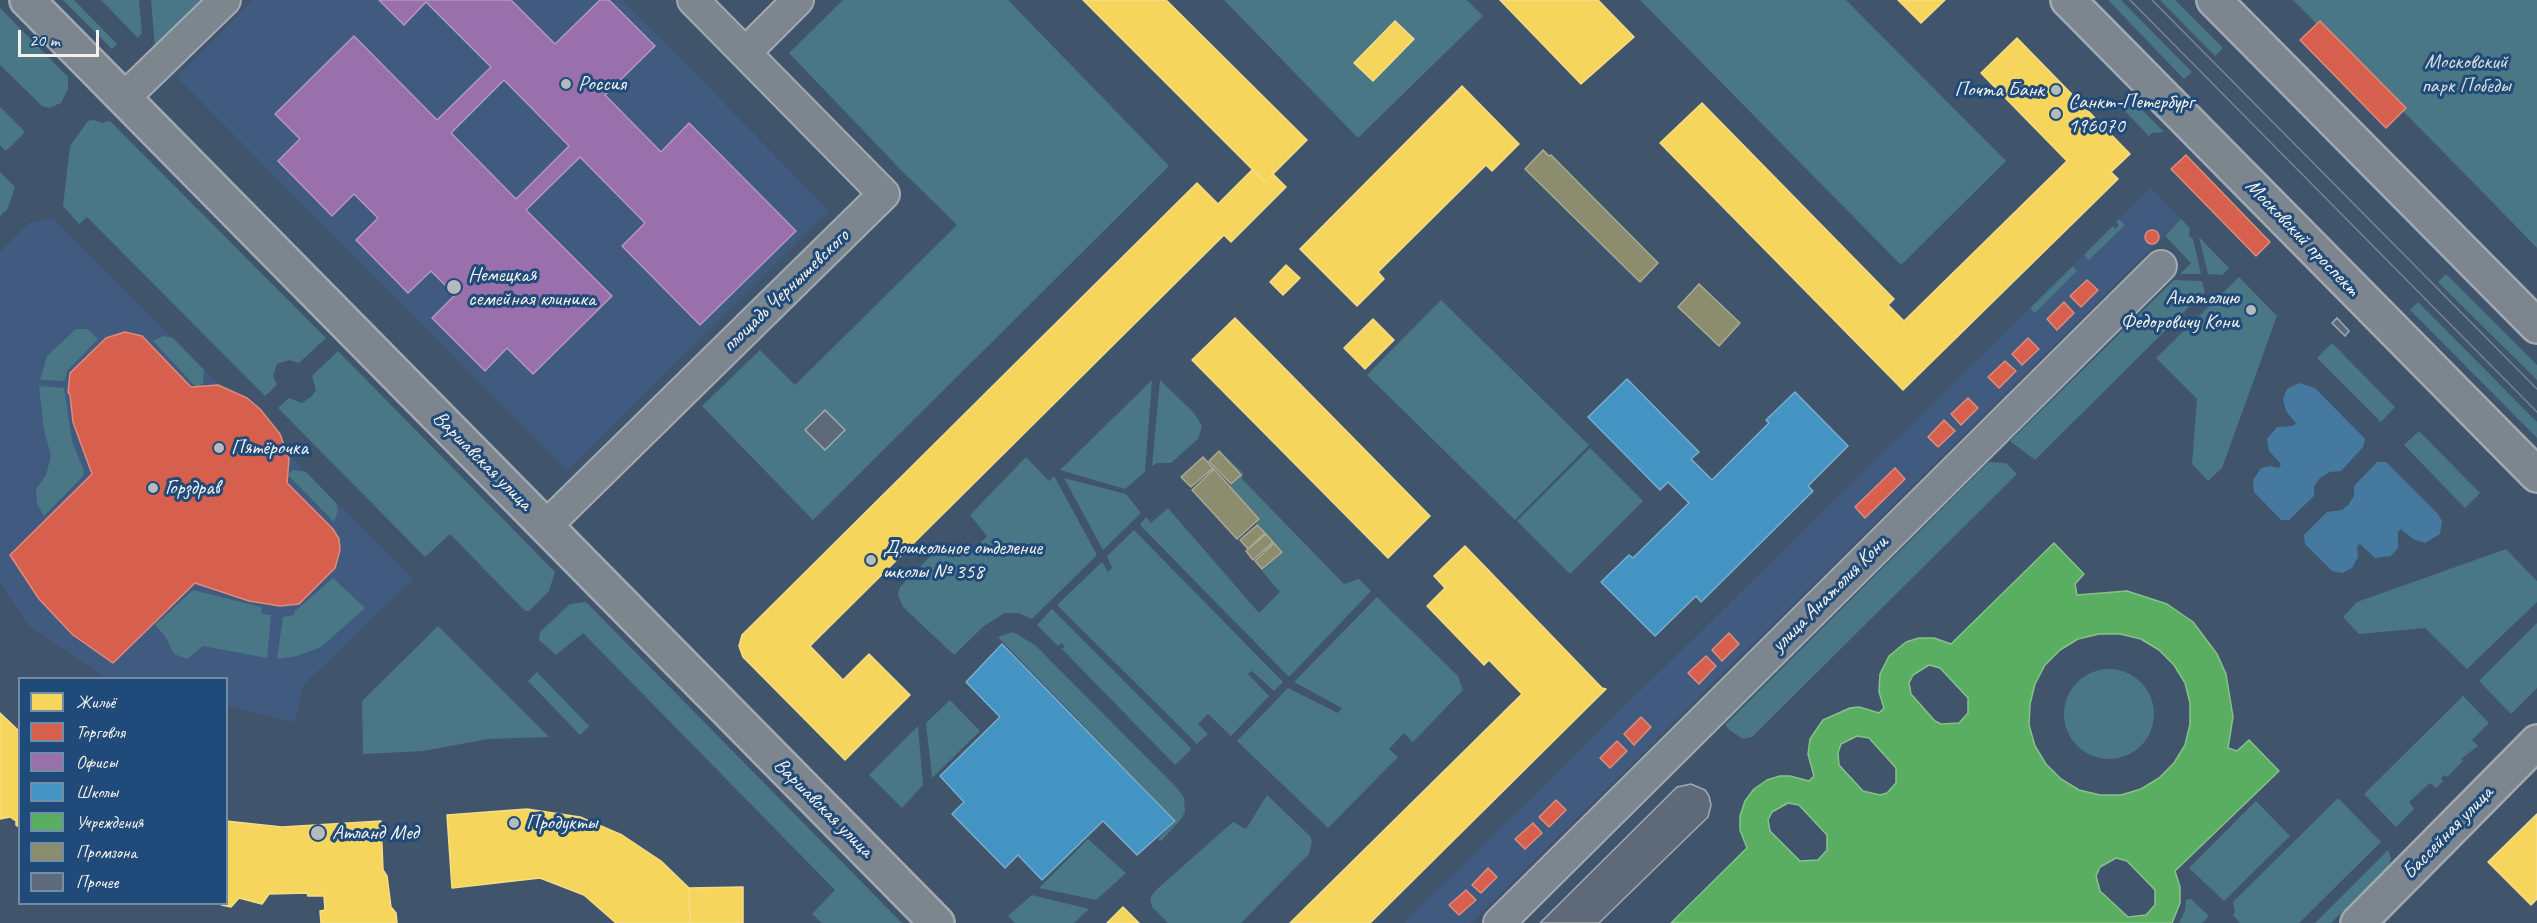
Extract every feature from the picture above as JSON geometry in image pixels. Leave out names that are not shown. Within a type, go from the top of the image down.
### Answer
[{"type":"street","name":"Варшавская улица","points":[[27,0],[937,923]]},
{"type":"street","points":[[124,98],[225,0]]},
{"type":"street","name":"площадь Чернышевского","points":[[546,526],[884,194],[693,0]]},
{"type":"street","points":[[745,53],[798,0]]},
{"type":"street","name":"Московский проспект","points":[[2068,0],[2537,475]]},
{"type":"street","points":[[2214,0],[2537,326]]},
{"type":"street","name":"улица Анатолия Кони","points":[[1499,923],[2161,266]]},
{"type":"street","name":"Бассейная улица","points":[[2358,923],[2537,742]]},
{"type":"shaded area","points":[[253,0],[623,0],[829,211],[567,471],[177,77]]},
{"type":"shaded area","points":[[2151,188],[2181,219],[1471,923],[1404,923],[2113,226],[2115,229],[2119,225],[2116,222]]},
{"type":"shaded area","points":[[52,218],[413,579],[303,685],[295,722],[228,706],[228,677],[105,677],[28,625],[0,581],[0,252],[29,223]]},
{"type":"shaded area","points":[[2299,383],[2315,388],[2365,439],[2363,447],[2341,471],[2330,472],[2320,478],[2314,486],[2314,496],[2289,520],[2281,520],[2254,492],[2253,480],[2261,468],[2270,466],[2279,468],[2281,464],[2269,451],[2267,439],[2277,427],[2293,426],[2296,423],[2286,411],[2283,399],[2287,389]]},
{"type":"shaded area","points":[[2377,462],[2386,462],[2438,514],[2442,521],[2440,534],[2425,543],[2413,539],[2401,529],[2398,532],[2398,548],[2391,556],[2375,558],[2360,544],[2357,547],[2358,557],[2352,568],[2342,573],[2332,571],[2305,544],[2304,535],[2327,512],[2342,510],[2348,505],[2354,496],[2354,486]]},
{"type":"green space","points":[[63,0],[74,0],[117,44],[112,49]]},
{"type":"green space","points":[[101,0],[139,0],[142,33],[138,38]]},
{"type":"green space","points":[[151,0],[202,0],[155,48]]},
{"type":"green space","points":[[843,0],[1008,0],[1169,166],[813,520],[702,406],[760,350],[795,385],[957,225],[789,53]]},
{"type":"green space","points":[[1224,0],[1467,0],[1483,16],[1358,138]]},
{"type":"green space","points":[[1640,0],[1846,0],[2006,161],[1901,265]]},
{"type":"green space","points":[[2108,0],[2121,0],[2192,72],[2184,79]]},
{"type":"green space","points":[[2160,0],[2175,0],[2223,48],[2215,56]]},
{"type":"green space","name":"Московский парк Победы","points":[[2293,0],[2537,0],[2537,248],[2463,172]]},
{"type":"green space","points":[[0,8],[68,77],[68,89],[61,103],[49,108],[42,106],[0,65]]},
{"type":"green space","points":[[2124,104],[2138,106],[2164,132],[2152,133],[2149,136],[2121,107]]},
{"type":"green space","points":[[0,107],[25,132],[6,151],[0,145]]},
{"type":"green space","points":[[94,120],[102,123],[110,121],[326,338],[299,363],[289,360],[277,364],[273,376],[277,385],[265,396],[87,217],[79,224],[63,206],[70,146],[88,121]]},
{"type":"green space","points":[[0,172],[15,187],[7,210],[0,216]]},
{"type":"green space","points":[[2119,219],[2125,225],[2089,260],[2084,255],[2113,226],[2115,229],[2119,225],[2116,222]]},
{"type":"green space","points":[[2181,219],[2190,228],[2189,236],[2193,239],[2201,274],[2180,274],[2191,263],[2165,236]]},
{"type":"green space","points":[[2199,237],[2229,268],[2222,275],[2208,274]]},
{"type":"green space","points":[[2073,266],[2077,271],[2035,313],[2030,308]]},
{"type":"green space","points":[[2446,274],[2537,365],[2537,380],[2438,282]]},
{"type":"green space","points":[[2239,277],[2277,316],[2222,468],[2208,481],[2192,464],[2197,399],[2156,358]]},
{"type":"green space","points":[[2174,280],[2202,281],[2205,292],[2193,304],[2188,304],[2189,307],[2035,460],[2010,441]]},
{"type":"green space","points":[[1441,300],[1589,445],[1515,520],[1367,375]]},
{"type":"green space","points":[[2418,302],[2537,422],[2537,438],[2410,310]]},
{"type":"green space","points":[[76,329],[87,329],[98,339],[67,371],[65,381],[40,380],[47,356]]},
{"type":"green space","points":[[163,336],[173,338],[204,370],[203,383],[197,388],[153,341]]},
{"type":"green space","points":[[2332,343],[2395,407],[2381,422],[2317,358]]},
{"type":"green space","points":[[338,351],[555,572],[549,591],[529,611],[525,611],[450,534],[425,557],[278,408],[289,398],[302,403],[312,396],[316,390],[312,376]]},
{"type":"green space","points":[[1152,380],[1145,472],[1125,489],[1060,470]]},
{"type":"green space","points":[[1160,380],[1194,413],[1202,426],[1198,439],[1171,463],[1157,463],[1152,466]]},
{"type":"green space","points":[[39,386],[64,388],[72,441],[84,471],[83,476],[44,516],[37,504],[36,489],[46,475],[51,456],[44,430]]},
{"type":"green space","points":[[2419,431],[2480,493],[2465,508],[2404,445]]},
{"type":"green space","points":[[1590,448],[1643,501],[1570,574],[1517,521]]},
{"type":"green space","points":[[1221,452],[1243,473],[1242,479],[1344,584],[1359,579],[1371,591],[1289,677],[1140,525],[1146,517],[1151,523],[1168,508],[1259,613],[1280,592],[1262,571],[1283,551],[1256,523],[1260,519],[1230,486],[1241,475]]},
{"type":"green space","points":[[1026,457],[1049,481],[1054,476],[1097,555],[1032,619],[1018,613],[1005,613],[984,626],[954,655],[903,607],[898,595],[900,587],[941,545],[949,544],[967,557],[987,536],[970,515]]},
{"type":"green space","points":[[1989,462],[2006,463],[2017,474],[1752,737],[1743,739],[1731,731],[1725,725]]},
{"type":"green space","points":[[293,470],[306,472],[336,503],[338,511],[334,522],[288,475]]},
{"type":"green space","points":[[1064,478],[1126,494],[1141,513],[1103,550]]},
{"type":"green space","points":[[1134,530],[1283,682],[1274,691],[1252,671],[1248,674],[1269,696],[1231,736],[1208,714],[1198,724],[1208,734],[1197,744],[1057,605],[1102,562],[1108,572],[1112,568],[1107,556]]},
{"type":"green space","points":[[2506,549],[2537,581],[2537,602],[2467,669],[2425,628],[2359,634],[2343,617],[2357,602]]},
{"type":"green space","points":[[333,578],[365,608],[321,647],[297,656],[277,659],[283,617],[294,615],[295,611]]},
{"type":"green space","points":[[193,590],[261,607],[262,614],[271,615],[267,658],[203,646],[187,659],[174,654],[165,636],[155,625]]},
{"type":"green space","points":[[1377,597],[1458,676],[1463,690],[1413,742],[1404,733],[1389,749],[1398,757],[1328,828],[1237,741],[1288,688],[1338,713],[1342,708],[1294,682]]},
{"type":"green space","points":[[586,602],[902,923],[822,923],[812,914],[835,890],[583,633],[556,655],[539,640],[540,632],[570,604]]},
{"type":"green space","points":[[1052,609],[1190,747],[1191,750],[1175,765],[1062,649],[1065,646],[1061,643],[1058,646],[1037,625]]},
{"type":"green space","points":[[2537,623],[2537,688],[2511,714],[2479,681]]},
{"type":"green space","points":[[438,626],[549,737],[488,739],[423,751],[363,754],[362,701]]},
{"type":"green space","points":[[1013,632],[1035,645],[1178,789],[1184,798],[1185,812],[1161,841],[1158,839],[1176,821],[998,637]]},
{"type":"green space","points":[[2100,669],[2118,669],[2134,676],[2147,689],[2154,705],[2154,723],[2147,739],[2134,752],[2118,759],[2100,759],[2084,752],[2071,739],[2064,723],[2064,705],[2071,689],[2084,676]]},
{"type":"green space","points":[[537,672],[589,726],[580,735],[528,681]]},
{"type":"green space","points":[[2463,696],[2489,723],[2472,740],[2478,746],[2461,759],[2463,761],[2447,777],[2444,775],[2441,778],[2443,781],[2436,788],[2430,783],[2409,802],[2414,809],[2396,827],[2364,794]]},
{"type":"green space","points":[[950,700],[980,731],[932,778],[926,723]]},
{"type":"green space","points":[[918,726],[923,785],[902,808],[869,775]]},
{"type":"green space","points":[[1267,795],[1310,836],[1312,841],[1309,854],[1241,923],[1168,923],[1152,907],[1150,898],[1156,890],[1233,822],[1246,829]]},
{"type":"green space","points":[[2338,798],[2381,842],[2299,923],[2240,923],[2233,915],[2235,912],[2233,902]]},
{"type":"green space","points":[[2256,801],[2290,836],[2224,901],[2189,868]]},
{"type":"green space","points":[[1088,839],[1126,873],[1096,900],[1039,888]]},
{"type":"green space","points":[[2388,850],[2391,858],[2390,864],[2331,923],[2315,923]]},
{"type":"green space","points":[[1032,895],[1089,909],[1074,923],[1015,923],[1008,916]]},
{"type":"green space","points":[[2191,899],[2209,916],[2202,923],[2179,923],[2185,911],[2186,900]]},
{"type":"building: Жильё","points":[[1083,0],[1166,0],[1307,140],[1265,182]]},
{"type":"building: Жильё","points":[[1500,0],[1598,0],[1634,37],[1581,84]]},
{"type":"building: Жильё","points":[[1898,0],[1945,0],[1921,23]]},
{"type":"building: Жильё","points":[[1395,21],[1414,39],[1373,81],[1354,63]]},
{"type":"building: Жильё","points":[[2017,38],[2130,154],[2111,172],[2118,179],[1903,390],[1660,143],[1702,103],[1894,299],[1888,305],[1904,321],[2067,161],[1981,73]]},
{"type":"building: Жильё","points":[[1462,86],[1519,144],[1492,171],[1486,165],[1378,272],[1384,279],[1357,306],[1300,249]]},
{"type":"building: Жильё","points":[[1252,170],[1265,182],[1273,174],[1286,187],[1231,242],[1224,235],[810,646],[843,680],[869,654],[910,695],[845,760],[743,657],[739,646],[742,635],[1197,183],[1218,204]]},
{"type":"building: Жильё","points":[[1286,265],[1300,278],[1283,295],[1270,282]]},
{"type":"building: Жильё","points":[[1235,318],[1430,516],[1388,558],[1192,360]]},
{"type":"building: Жильё","points":[[1373,319],[1394,340],[1365,369],[1344,348]]},
{"type":"building: Жильё","points":[[1465,546],[1602,688],[1606,689],[1370,923],[1290,923],[1522,694],[1489,660],[1484,665],[1427,606],[1445,588],[1434,576]]},
{"type":"building: Жильё","points":[[0,713],[18,730],[18,826],[16,821],[10,817],[0,819]]},
{"type":"building: Жильё","points":[[527,809],[580,817],[622,835],[661,861],[689,888],[690,923],[616,923],[584,895],[540,878],[452,888],[447,815]]},
{"type":"building: Жильё","points":[[2537,814],[2537,899],[2531,905],[2488,862]]},
{"type":"building: Жильё","points":[[228,821],[282,827],[381,821],[383,870],[387,876],[391,907],[396,913],[397,923],[321,923],[320,911],[325,910],[324,896],[308,896],[307,893],[269,894],[262,904],[239,898],[231,907],[224,905],[228,905]]},
{"type":"building: Жильё","points":[[743,887],[743,923],[690,923],[689,888]]},
{"type":"building: Жильё","points":[[1123,907],[1139,923],[1107,923]]},
{"type":"building: Торговля","points":[[2320,21],[2406,108],[2386,128],[2300,40]]},
{"type":"building: Торговля","points":[[2186,155],[2270,242],[2256,256],[2171,169]]},
{"type":"building: Торговля","points":[[2152,230],[2157,232],[2159,237],[2157,242],[2152,244],[2147,242],[2145,237],[2147,232]]},
{"type":"building: Торговля","points":[[2087,280],[2098,290],[2081,307],[2070,296]]},
{"type":"building: Торговля","points":[[2064,302],[2074,313],[2057,330],[2047,319]]},
{"type":"building: Торговля","points":[[125,332],[142,336],[191,387],[218,385],[247,398],[260,409],[280,434],[289,459],[287,483],[333,529],[339,539],[340,550],[335,568],[299,604],[280,606],[249,601],[195,583],[113,663],[73,635],[39,599],[10,555],[92,474],[73,422],[68,392],[70,373],[106,338]]},
{"type":"building: Торговля","points":[[2028,338],[2039,349],[2022,365],[2012,354]]},
{"type":"building: Торговля","points":[[2005,361],[2016,371],[1999,388],[1988,377]]},
{"type":"building: Торговля","points":[[1968,398],[1978,408],[1961,425],[1951,414]]},
{"type":"building: Торговля","points":[[1944,420],[1955,431],[1938,447],[1928,437]]},
{"type":"building: Торговля","points":[[1895,468],[1905,479],[1865,518],[1855,507]]},
{"type":"building: Торговля","points":[[1729,633],[1739,644],[1722,661],[1712,650]]},
{"type":"building: Торговля","points":[[1706,656],[1716,666],[1699,684],[1688,673]]},
{"type":"building: Торговля","points":[[1641,717],[1651,727],[1634,745],[1624,734]]},
{"type":"building: Торговля","points":[[1617,741],[1627,751],[1610,768],[1600,758]]},
{"type":"building: Торговля","points":[[1556,800],[1566,810],[1549,827],[1539,817]]},
{"type":"building: Торговля","points":[[1533,823],[1542,833],[1525,849],[1515,839]]},
{"type":"building: Торговля","points":[[1488,868],[1497,877],[1481,893],[1472,885]]},
{"type":"building: Торговля","points":[[1466,890],[1476,900],[1459,915],[1449,905]]},
{"type":"building: Офисы","points":[[379,0],[511,0],[555,44],[600,0],[609,0],[655,46],[605,95],[661,152],[689,123],[796,231],[700,325],[622,246],[645,223],[580,157],[526,210],[612,296],[533,374],[507,348],[485,371],[432,318],[455,295],[431,271],[408,293],[356,240],[378,218],[354,194],[332,216],[278,161],[300,139],[275,114],[354,36],[437,120],[491,67],[426,2],[404,25]],"holes":[[[504,80],[569,146],[516,199],[451,133]]]},
{"type":"building: Школы","points":[[1627,379],[1699,452],[1691,459],[1712,480],[1769,423],[1766,420],[1795,392],[1848,446],[1808,486],[1813,491],[1701,602],[1696,596],[1655,636],[1601,582],[1629,555],[1633,558],[1689,503],[1668,482],[1660,490],[1588,417]]},
{"type":"building: Школы","points":[[1002,644],[1175,821],[1137,855],[1103,821],[1042,880],[1018,855],[1005,868],[952,814],[964,802],[940,776],[1000,717],[966,682]]},
{"type":"building: Учреждения","points":[[2054,543],[2084,574],[2075,584],[2077,595],[2127,591],[2167,604],[2193,622],[2217,654],[2226,674],[2233,717],[2228,748],[2237,751],[2249,740],[2279,771],[2175,871],[2180,887],[2180,903],[2172,923],[1671,923],[1747,848],[1740,830],[1740,816],[1745,801],[1754,789],[1767,780],[1780,776],[1809,781],[1814,776],[1808,754],[1810,739],[1823,720],[1850,708],[1859,707],[1879,713],[1884,708],[1879,692],[1880,674],[1889,656],[1906,642],[1919,638],[1934,638],[1951,644]],"holes":[[[2099,634],[2120,634],[2141,639],[2159,650],[2174,665],[2185,683],[2190,703],[2190,724],[2185,745],[2174,763],[2159,778],[2141,789],[2121,795],[2100,795],[2079,790],[2061,779],[2046,764],[2035,746],[2029,725],[2030,704],[2035,684],[2045,665],[2060,650],[2078,639]],[[1929,665],[1940,668],[1968,698],[1968,713],[1959,723],[1941,724],[1935,721],[1911,694],[1909,683],[1913,675]],[[1857,736],[1869,738],[1896,768],[1896,783],[1887,793],[1880,795],[1863,791],[1839,765],[1838,753],[1841,744]],[[1788,803],[1799,805],[1827,835],[1827,850],[1818,860],[1800,861],[1770,831],[1768,820],[1772,812]],[[2116,858],[2127,861],[2155,890],[2155,905],[2146,915],[2128,917],[2100,891],[2096,876],[2100,867]]]},
{"type":"building: Промзона","points":[[1543,150],[1549,156],[1551,155],[1658,263],[1640,282],[1525,169]]},
{"type":"building: Промзона","points":[[1699,284],[1740,323],[1719,346],[1678,307]]},
{"type":"building: Промзона","points":[[1219,451],[1241,475],[1231,484],[1209,461]]},
{"type":"building: Промзона","points":[[1203,457],[1213,468],[1191,487],[1181,477]]},
{"type":"building: Промзона","points":[[1214,469],[1259,519],[1237,539],[1192,490]]},
{"type":"building: Промзона","points":[[1257,525],[1265,533],[1248,549],[1240,540]]},
{"type":"building: Промзона","points":[[1266,534],[1273,542],[1253,560],[1246,551]]},
{"type":"building: Промзона","points":[[1274,543],[1282,552],[1262,569],[1255,561]]},
{"type":"building: Прочее","points":[[2337,318],[2349,331],[2345,336],[2332,323]]},
{"type":"building: Прочее","points":[[825,410],[845,430],[825,450],[805,430]]},
{"type":"building: Прочее","points":[[1691,784],[1705,790],[1709,796],[1711,805],[1708,817],[1599,923],[1540,923],[1677,787]]},
{"type":"tram line","points":[[2130,0],[2537,412]]},
{"type":"tram line","points":[[2152,0],[2537,389]]},
{"type":"place","name":"Россия","points":[[566,84]]},
{"type":"place","name":"Почта Банк","points":[[2056,90]]},
{"type":"place","name":"Санкт-Петербург 196070","points":[[2056,114]]},
{"type":"place","name":"Немецкая семейная клиника","points":[[454,287]]},
{"type":"place","name":"Анатолию Федоровичу Кони","points":[[2251,310]]},
{"type":"place","name":"Пятёрочка","points":[[219,448]]},
{"type":"place","name":"Горздрав","points":[[153,488]]},
{"type":"place","name":"Дошкольное отделение школы № 358","points":[[871,560]]},
{"type":"place","name":"Продукты","points":[[514,823]]},
{"type":"place","name":"Атланд Мед","points":[[318,833]]}]
